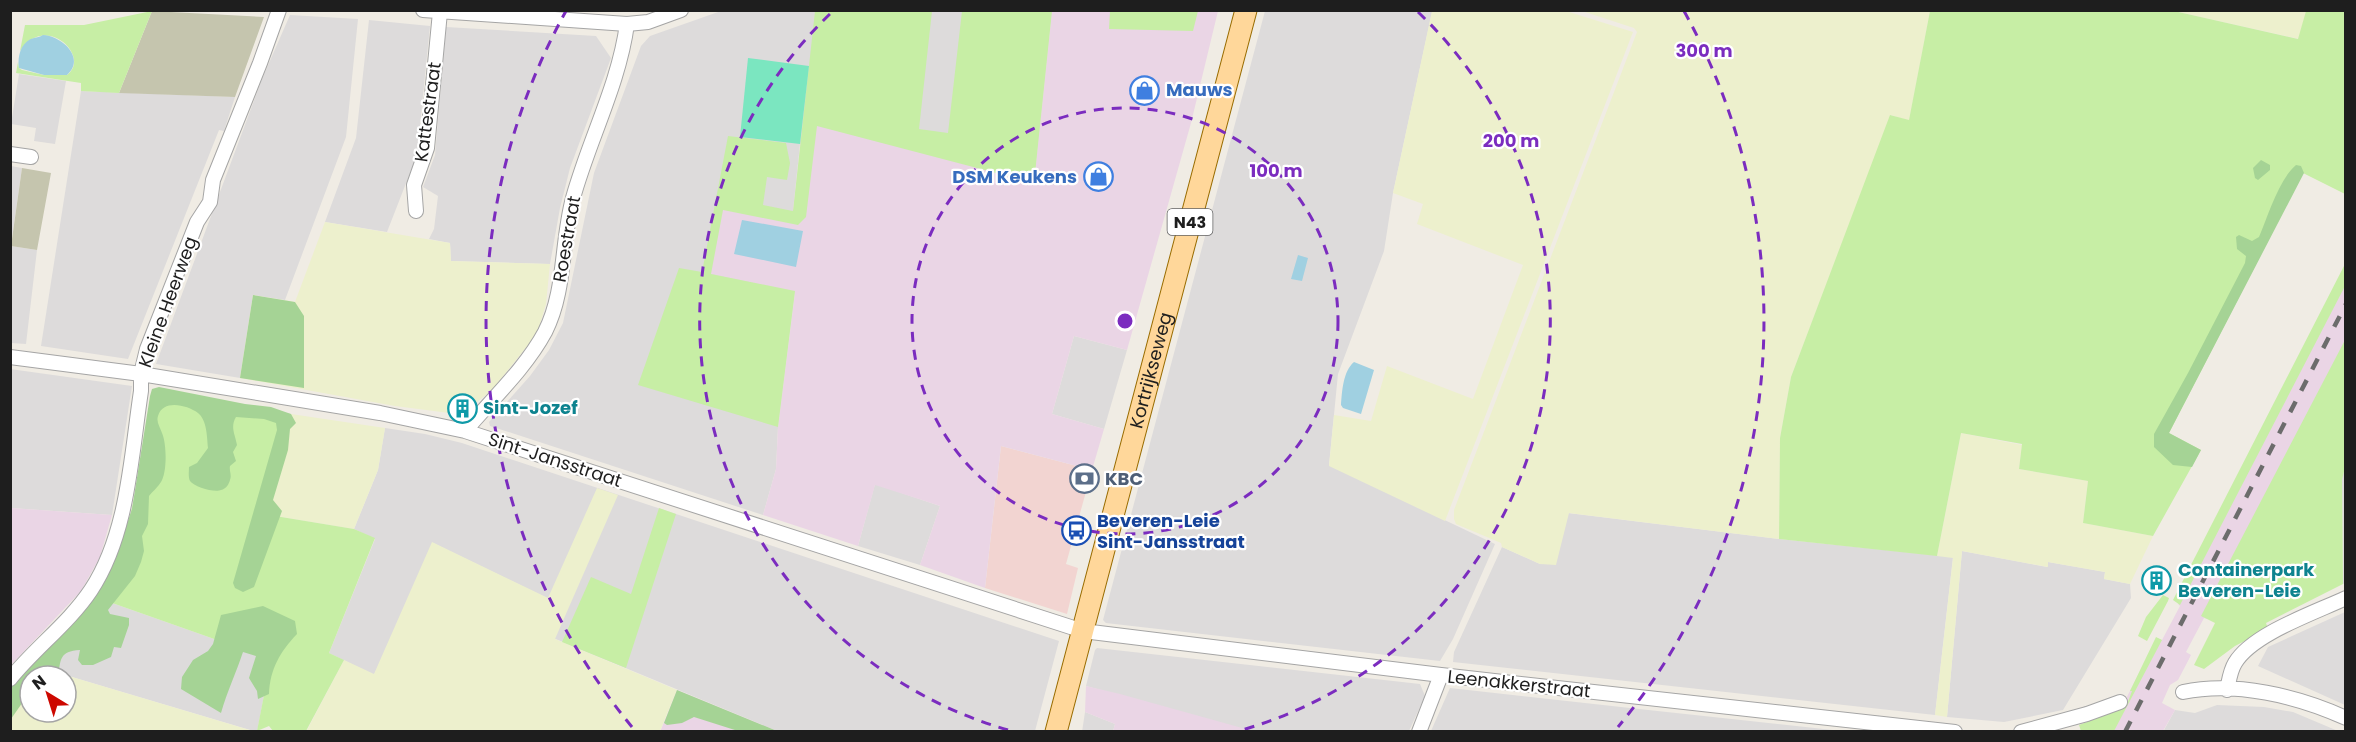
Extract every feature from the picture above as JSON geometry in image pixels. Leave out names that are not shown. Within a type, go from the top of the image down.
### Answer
[{"type":"main road","name":"Kortrijkseweg","points":[[1056,732],[1246,10]]},
{"type":"street","name":"Kleine Heerweg","points":[[10,679],[89,592],[109,555],[125,496],[141,391],[141,374],[147,349],[197,222],[210,202],[213,180],[279,10]]},
{"type":"street","points":[[423,10],[627,24],[648,22],[681,10]]},
{"type":"street","name":"Kattestraat","points":[[416,211],[414,185],[427,148],[440,12]]},
{"type":"street","name":"Roestraat","points":[[465,432],[535,349],[546,329],[559,285],[563,248],[573,198],[623,54],[627,24]]},
{"type":"street","points":[[10,154],[31,157]]},
{"type":"street","name":"Sint-Jansstraat","points":[[10,357],[141,374],[380,413],[465,432],[1083,631]]},
{"type":"street","points":[[2227,690],[2234,665],[2249,647],[2264,637],[2346,598]]},
{"type":"street","name":"Leenakkerstraat","points":[[1083,631],[1441,675],[1955,732]]},
{"type":"street","points":[[1419,732],[1441,675]]},
{"type":"street","points":[[2183,692],[2196,689],[2274,693],[2307,702],[2346,718]]},
{"type":"street","points":[[2022,732],[2087,714],[2120,702]]},
{"type":"shaded area","points":[[1426,10],[1432,12],[1393,193],[1384,251],[1338,374],[1329,465],[1495,544],[1453,639],[1440,661],[1106,623],[1103,620],[1265,11]]},
{"type":"shaded area","points":[[152,11],[264,17],[235,97],[119,93]]},
{"type":"shaded area","points":[[721,11],[1052,11],[1034,183],[800,144],[793,211],[795,291],[778,427],[776,469],[763,515],[490,426],[489,422],[530,376],[549,350],[563,323],[594,173],[641,46],[650,36]]},
{"type":"shaded area","points":[[1052,11],[1218,11],[1191,123],[1127,350],[1074,336],[1052,414],[1104,429],[1092,470],[1001,446],[985,588],[920,565],[940,506],[922,500],[875,485],[858,546],[763,515],[776,469],[778,427],[795,292],[702,272],[717,197],[793,211],[803,122],[1034,182]]},
{"type":"shaded area","points":[[1432,11],[1566,11],[1633,32],[1445,521],[1329,466],[1334,415],[1371,421],[1387,366],[1473,399],[1523,265],[1417,224],[1423,204],[1393,193]]},
{"type":"shaded area","points":[[1582,11],[1930,11],[1909,121],[1891,115],[1791,377],[1780,438],[1779,539],[1569,513],[1556,565],[1540,564],[1502,547],[1501,543],[1456,524],[1454,519],[1454,510],[1637,32],[1634,28]]},
{"type":"shaded area","points":[[2174,11],[2306,11],[2299,39]]},
{"type":"shaded area","points":[[290,15],[358,19],[346,137],[285,300],[253,295],[240,378],[156,364],[262,79]]},
{"type":"shaded area","points":[[369,20],[430,26],[417,155],[387,232],[325,222],[356,138]]},
{"type":"shaded area","points":[[446,27],[596,36],[611,58],[570,168],[550,264],[451,261],[450,243],[429,239],[434,229],[438,196],[423,187],[435,155]]},
{"type":"shaded area","points":[[19,74],[66,81],[55,144],[34,141],[36,128],[11,124]]},
{"type":"shaded area","points":[[81,91],[235,97],[224,131],[219,130],[128,359],[41,346]]},
{"type":"shaded area","points":[[11,166],[22,168],[11,245]]},
{"type":"shaded area","points":[[22,168],[51,173],[37,250],[11,246]]},
{"type":"shaded area","points":[[325,222],[450,243],[451,261],[550,264],[546,304],[537,334],[492,390],[468,409],[457,414],[395,406],[240,378],[253,295],[295,302]]},
{"type":"shaded area","points":[[11,246],[37,250],[26,344],[11,343]]},
{"type":"shaded area","points":[[2345,282],[2345,345],[2208,619],[2204,618],[2186,652],[2191,655],[2188,661],[2178,680],[2170,685],[2162,703],[2175,710],[2163,731],[2109,732],[2157,638],[2162,640],[2180,606],[2178,604]]},
{"type":"shaded area","points":[[1074,336],[1127,350],[1104,429],[1052,414]]},
{"type":"shaded area","points":[[10,369],[132,386],[112,515],[11,508]]},
{"type":"shaded area","points":[[291,414],[385,428],[378,470],[354,529],[263,514]]},
{"type":"shaded area","points":[[385,428],[462,443],[1059,641],[1035,731],[777,731],[534,630],[547,598],[433,543],[374,675],[329,653],[375,539],[354,529],[378,470]]},
{"type":"shaded area","points":[[1961,433],[2022,445],[2019,469],[2088,481],[2083,523],[2153,536],[2130,584],[2104,579],[2105,572],[2048,562],[2048,567],[1962,551],[1947,717],[1935,715],[1953,558],[1937,556]]},
{"type":"shaded area","points":[[1001,446],[1092,470],[1066,564],[1078,568],[1067,614],[985,588]]},
{"type":"shaded area","points":[[2345,463],[2346,583],[2343,584],[2342,480]]},
{"type":"shaded area","points":[[875,484],[940,506],[920,565],[858,546]]},
{"type":"shaded area","points":[[597,488],[618,495],[555,639],[677,690],[660,731],[306,732],[344,660],[374,674],[432,542],[548,598]]},
{"type":"shaded area","points":[[11,508],[112,515],[100,557],[81,591],[11,665]]},
{"type":"shaded area","points":[[1568,513],[1779,539],[1953,557],[1935,715],[1453,662],[1454,652],[1502,547],[1540,564]]},
{"type":"shaded area","points":[[1962,551],[2047,567],[2048,562],[2105,572],[2104,579],[2130,584],[2131,598],[2063,710],[2004,722],[1947,717]]},
{"type":"shaded area","points":[[98,598],[271,659],[257,732],[78,679],[78,664],[37,664]]},
{"type":"shaded area","points":[[2345,612],[2345,705],[2258,666],[2268,647]]},
{"type":"shaded area","points":[[1097,648],[1420,684],[1425,696],[1409,731],[1253,732],[1086,686]]},
{"type":"shaded area","points":[[78,679],[253,731],[11,731],[10,696],[18,686],[18,724],[78,724]]},
{"type":"shaded area","points":[[1086,686],[1253,731],[1113,731],[1115,724],[1085,712]]},
{"type":"shaded area","points":[[1450,688],[1630,708],[1842,731],[1431,731]]},
{"type":"shaded area","points":[[677,690],[777,731],[660,732]]},
{"type":"shaded area","points":[[2217,705],[2264,707],[2293,712],[2338,731],[2163,732],[2175,710],[2195,713]]},
{"type":"shaded area","points":[[1085,712],[1115,724],[1113,731],[1082,732]]},
{"type":"green space","points":[[1110,10],[1198,11],[1193,31],[1109,29]]},
{"type":"green space","points":[[152,11],[119,93],[81,91],[81,83],[16,73],[18,62],[22,70],[44,75],[67,75],[73,67],[74,58],[70,49],[62,41],[52,36],[41,36],[30,40],[20,51],[25,25],[84,25]]},
{"type":"green space","points":[[815,11],[932,11],[919,129],[948,133],[962,11],[1052,11],[1034,183],[817,126],[806,217],[798,225],[723,210],[711,274],[795,291],[778,427],[638,385],[679,268],[702,272],[728,136],[786,143],[790,163],[787,180],[767,177],[763,205],[793,211]]},
{"type":"green space","points":[[1930,11],[2174,11],[2298,39],[2306,11],[2345,11],[2345,194],[2303,173],[2169,433],[2201,450],[2153,536],[2083,523],[2088,481],[2019,469],[2022,444],[1961,433],[1937,556],[1779,539],[1780,438],[1791,377],[1890,115],[1909,120]]},
{"type":"green space","points":[[748,58],[809,66],[800,144],[740,137]]},
{"type":"green space","points":[[2261,160],[2270,165],[2270,170],[2258,180],[2255,178],[2253,168]]},
{"type":"green space","points":[[2296,165],[2301,166],[2304,173],[2169,433],[2201,450],[2192,467],[2173,465],[2154,447],[2154,434],[2245,263],[2246,256],[2237,249],[2236,237],[2239,235],[2252,241],[2259,237],[2279,188]]},
{"type":"green space","points":[[2345,264],[2345,286],[2180,605],[2173,600]]},
{"type":"green space","points":[[253,295],[295,302],[304,316],[304,388],[240,378]]},
{"type":"green space","points":[[2345,340],[2346,463],[2342,480],[2343,584],[2266,623],[2268,629],[2235,646],[2204,669],[2194,665],[2215,623],[2201,616]]},
{"type":"green space","points":[[159,387],[271,407],[291,414],[296,423],[290,429],[288,450],[273,500],[282,511],[254,587],[243,592],[235,588],[233,583],[277,430],[276,423],[264,419],[236,417],[233,427],[237,445],[233,452],[236,461],[230,466],[231,478],[227,486],[214,491],[196,485],[189,478],[189,467],[197,463],[208,448],[206,429],[201,416],[182,406],[170,405],[165,407],[158,416],[166,458],[163,478],[149,496],[148,524],[142,536],[144,551],[141,562],[135,576],[108,610],[110,614],[129,618],[129,625],[121,648],[114,647],[111,657],[93,665],[82,665],[78,660],[80,650],[65,654],[60,664],[29,664],[91,601],[118,550],[132,509],[152,389]]},
{"type":"green space","points":[[154,392],[291,414],[263,514],[354,529],[375,538],[329,653],[344,660],[306,731],[273,731],[269,726],[257,731],[271,659],[98,598],[110,575],[128,525]]},
{"type":"green space","points":[[659,508],[676,514],[626,668],[562,642],[591,577],[631,594]]},
{"type":"green space","points":[[2163,595],[2169,598],[2168,601],[2147,641],[2138,636],[2146,617]]},
{"type":"green space","points":[[263,606],[295,621],[297,634],[277,661],[271,677],[269,694],[258,699],[257,691],[249,678],[256,656],[243,652],[221,713],[181,689],[182,677],[193,660],[208,651],[213,644],[221,615]]},
{"type":"green space","points":[[2156,637],[2162,640],[2114,731],[2081,731],[2079,725],[2126,707],[2132,691],[2130,691]]},
{"type":"green space","points":[[17,676],[18,709],[11,719],[11,688]]},
{"type":"green space","points":[[677,690],[777,731],[738,731],[694,717],[682,723],[667,725],[664,723]]},
{"type":"water","points":[[43,35],[57,39],[73,55],[74,62],[67,75],[44,75],[19,68],[19,54],[23,46],[26,42]]},
{"type":"water","points":[[742,220],[803,231],[796,267],[734,254]]},
{"type":"water","points":[[1298,255],[1308,258],[1302,281],[1291,279]]},
{"type":"water","points":[[1354,362],[1374,370],[1361,414],[1343,408],[1341,405],[1345,376]]},
{"type":"railway","points":[[2125,732],[2346,304]]},
{"type":"place","name":"Mauws","points":[[1145,90]]},
{"type":"place","name":"DSM Keukens","points":[[1098,177]]},
{"type":"place","name":"Sint-Jozef","points":[[462,408]]},
{"type":"place","name":"KBC","points":[[1084,479]]},
{"type":"place","name":"Beveren-Leie Sint-Jansstraat","points":[[1076,531]]},
{"type":"place","name":"Containerpark Beveren-Leie","points":[[2157,580]]}]
